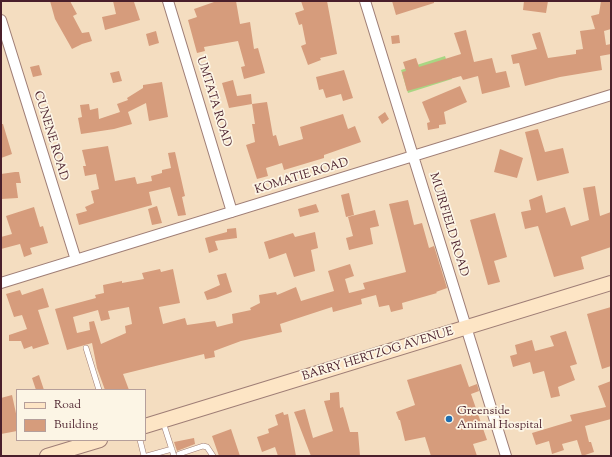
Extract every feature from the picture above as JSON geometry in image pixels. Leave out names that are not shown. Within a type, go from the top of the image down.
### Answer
[{"type":"main road","name":"BARRY HERTZOG AVENUE","points":[[146,426],[611,283]]},
{"type":"main road","points":[[47,456],[97,441]]},
{"type":"street","name":"UMTATA ROAD","points":[[168,1],[232,212]]},
{"type":"street","name":"MUIRFIELD ROAD","points":[[365,1],[506,456]]},
{"type":"street","name":"CUNENE ROAD","points":[[1,20],[76,260]]},
{"type":"street","name":"KOMATIE ROAD","points":[[1,284],[611,95]]},
{"type":"lane","points":[[86,348],[99,389]]},
{"type":"lane","points":[[163,421],[172,449],[176,455],[203,446],[208,448],[213,456]]},
{"type":"lane","points":[[140,441],[146,456],[172,449]]},
{"type":"green space","points":[[445,56],[452,79],[408,93],[401,70]]},
{"type":"building","points":[[50,1],[70,1],[77,14],[73,16],[82,33],[89,32],[92,41],[72,49],[55,19]]},
{"type":"building","points":[[113,1],[134,2],[140,20],[105,30],[102,17],[116,14]]},
{"type":"building","points":[[236,1],[240,24],[250,22],[254,49],[258,48],[265,73],[244,79],[241,67],[245,66],[238,41],[204,47],[205,51],[197,53],[188,20],[197,17],[194,9],[214,2]]},
{"type":"building","points":[[301,1],[327,1],[337,54],[320,58],[321,60],[308,65],[301,46],[306,44],[302,24],[299,25],[295,13],[304,10]]},
{"type":"building","points":[[392,1],[434,1],[434,3],[396,15]]},
{"type":"building","points":[[524,1],[548,1],[546,13],[523,10]]},
{"type":"building","points":[[601,1],[611,1],[611,29],[604,31],[606,45],[611,44],[611,54],[600,56],[602,70],[560,77],[525,86],[519,63],[513,64],[511,55],[537,49],[532,34],[540,32],[548,58],[576,54],[576,50],[583,49],[580,31],[595,29],[591,16],[599,14]]},
{"type":"building","points":[[466,30],[474,62],[492,58],[496,73],[506,71],[510,87],[482,94],[478,76],[463,80],[461,76],[407,91],[402,72],[406,71],[403,62],[416,58],[419,67],[461,54],[454,33]]},
{"type":"building","points":[[156,31],[159,43],[149,46],[146,34]]},
{"type":"building","points":[[399,35],[400,43],[392,44],[391,36]]},
{"type":"building","points":[[39,65],[42,75],[33,77],[30,67]]},
{"type":"building","points":[[344,70],[353,98],[343,101],[341,94],[326,98],[323,89],[319,90],[316,77]]},
{"type":"building","points":[[119,71],[122,81],[113,83],[110,73]]},
{"type":"building","points":[[233,80],[237,96],[251,94],[252,104],[229,108],[222,83]]},
{"type":"building","points":[[162,82],[168,117],[149,121],[146,103],[128,112],[132,124],[114,129],[81,134],[78,118],[82,117],[80,105],[89,104],[90,110],[98,108],[99,119],[120,112],[117,104],[128,100],[127,98],[143,88],[143,85]]},
{"type":"building","points":[[460,86],[467,102],[444,112],[446,124],[439,125],[439,128],[428,130],[427,123],[430,122],[422,102]]},
{"type":"building","points":[[267,102],[273,136],[276,135],[279,146],[303,139],[300,127],[343,114],[348,129],[355,126],[361,142],[324,155],[324,158],[284,170],[282,163],[266,168],[268,176],[257,179],[246,145],[255,142],[252,124],[255,124],[252,104]]},
{"type":"building","points":[[385,112],[389,119],[382,124],[378,117]]},
{"type":"building","points":[[1,124],[3,124],[12,154],[1,158]]},
{"type":"building","points":[[538,129],[545,152],[563,148],[569,173],[537,181],[525,132]]},
{"type":"building","points":[[108,146],[115,181],[135,177],[137,184],[152,181],[151,176],[162,173],[162,170],[171,168],[168,153],[175,152],[185,196],[182,197],[186,215],[178,216],[170,187],[149,192],[152,205],[79,225],[76,214],[87,211],[85,207],[94,203],[91,191],[99,189],[96,174],[85,176],[83,166],[86,166],[82,150]]},
{"type":"building","points":[[500,149],[523,158],[517,178],[494,172]]},
{"type":"building","points":[[19,172],[21,183],[16,183],[18,198],[1,199],[1,174]]},
{"type":"building","points":[[595,186],[600,216],[611,212],[611,247],[581,257],[584,269],[554,277],[538,226],[525,229],[521,212],[531,210],[529,200],[542,195],[546,213],[565,207],[571,226],[589,220],[583,188]]},
{"type":"building","points":[[349,193],[354,215],[346,217],[341,195]]},
{"type":"building","points":[[408,200],[414,225],[422,223],[429,248],[434,246],[447,288],[436,292],[437,293],[402,303],[403,309],[391,312],[389,305],[379,307],[376,295],[361,299],[362,304],[333,312],[332,307],[280,324],[282,332],[241,341],[214,351],[215,357],[205,359],[204,354],[123,374],[129,389],[105,389],[97,368],[92,343],[67,350],[55,309],[96,298],[95,295],[104,293],[103,285],[122,281],[122,283],[144,279],[142,273],[160,269],[161,272],[173,269],[180,303],[159,307],[163,324],[185,318],[187,325],[215,321],[217,327],[233,323],[232,314],[251,310],[250,308],[260,303],[259,295],[276,292],[277,295],[296,287],[301,301],[334,291],[328,271],[350,264],[354,276],[345,279],[349,293],[365,289],[363,283],[406,272],[389,204]],"holes":[[[129,307],[132,324],[125,326],[126,333],[101,344],[94,321],[89,322],[90,330],[77,333],[73,317],[98,310],[101,321],[110,319],[108,311]]]},
{"type":"building","points":[[316,204],[319,212],[300,217],[298,209]]},
{"type":"building","points":[[157,206],[162,223],[152,225],[148,209]]},
{"type":"building","points":[[34,207],[40,227],[43,226],[48,243],[30,248],[32,254],[24,257],[20,244],[1,249],[1,237],[12,234],[6,216]]},
{"type":"building","points":[[375,210],[379,226],[370,228],[373,244],[349,250],[346,238],[353,236],[348,217]]},
{"type":"building","points":[[495,213],[507,257],[494,261],[500,282],[488,285],[470,220]]},
{"type":"building","points":[[236,228],[237,238],[215,241],[218,250],[209,253],[205,238],[227,232],[227,229]]},
{"type":"building","points":[[315,232],[318,248],[311,250],[315,271],[294,277],[286,253],[269,259],[264,242],[293,233],[295,237]]},
{"type":"building","points":[[226,273],[232,292],[207,300],[204,292],[220,285],[217,275]]},
{"type":"building","points":[[43,288],[49,307],[38,310],[49,344],[33,349],[32,346],[24,349],[21,341],[9,341],[9,335],[27,329],[22,315],[14,317],[6,294],[20,290],[22,295]]},
{"type":"building","points":[[611,307],[611,366],[602,369],[587,314]]},
{"type":"building","points":[[566,331],[577,364],[570,366],[575,380],[558,387],[560,396],[551,398],[544,371],[533,374],[530,362],[513,367],[510,356],[517,354],[515,345],[532,340],[535,351],[554,346],[550,336]]},
{"type":"building","name":"Greenside Animal Hospital","points":[[461,364],[469,387],[477,384],[479,391],[471,394],[487,440],[473,444],[477,456],[431,456],[425,437],[405,441],[400,420],[396,412],[415,405],[407,380]]},
{"type":"building","points":[[39,375],[44,389],[36,389],[32,378]]},
{"type":"building","points":[[611,381],[611,419],[585,426],[589,442],[591,442],[594,452],[582,456],[577,440],[562,444],[564,450],[552,454],[549,441],[536,445],[532,433],[572,421],[570,415],[606,407],[598,386]]},
{"type":"building","points":[[339,392],[340,408],[343,407],[350,432],[358,432],[360,456],[311,456],[294,412],[305,409],[313,438],[333,431],[324,401],[330,400],[330,393]]},
{"type":"building","points":[[12,395],[16,413],[16,431],[1,434],[1,398]]},
{"type":"building","points":[[283,412],[284,415],[288,414],[296,456],[278,456],[275,447],[262,452],[257,437],[269,433],[268,429],[278,425],[275,415]]},
{"type":"building","points":[[231,429],[240,456],[219,456],[212,436]]},
{"type":"building","points":[[194,438],[195,444],[177,451],[174,442]]},
{"type":"place","name":"Greenside Animal Hospital","points":[[449,419]]}]
